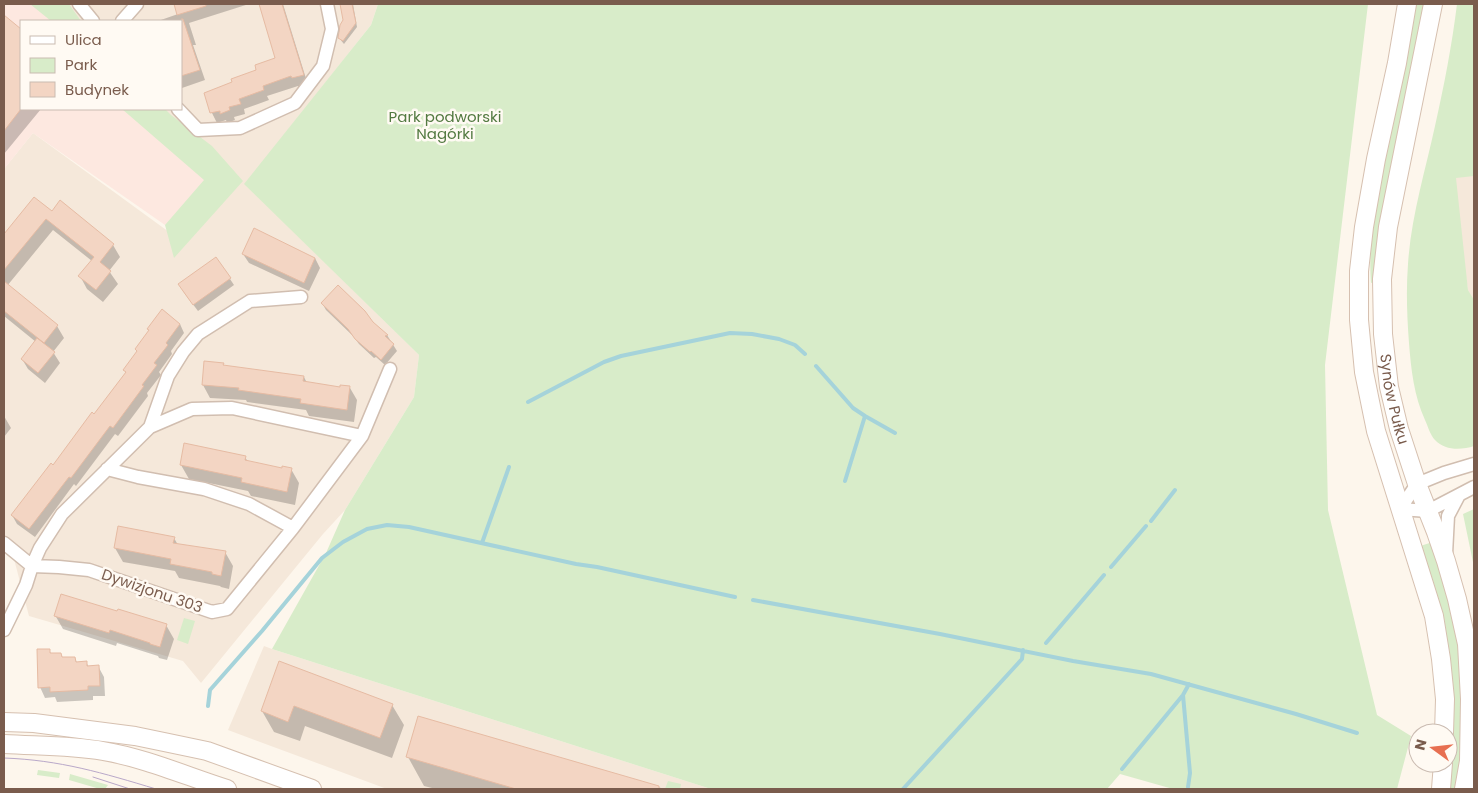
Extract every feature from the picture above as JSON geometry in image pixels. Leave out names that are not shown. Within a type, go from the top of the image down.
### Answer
[{"type":"main road","name":"Synów Pułku","points":[[1407,4],[1364,227],[1358,271],[1359,320],[1364,372],[1376,431],[1434,616],[1442,667],[1445,699],[1444,723]]},
{"type":"main road","name":"Synów Pułku","points":[[1433,4],[1388,227],[1382,279],[1383,334],[1389,387],[1400,429],[1417,484],[1446,561],[1457,599],[1466,644],[1470,698],[1469,761],[1464,789]]},
{"type":"main road","points":[[4,722],[34,723],[135,736],[207,751],[312,789]]},
{"type":"main road","points":[[4,744],[68,747],[103,751],[140,760],[227,789]]},
{"type":"main road","points":[[1441,789],[1442,773]]},
{"type":"street","points":[[79,4],[92,20]]},
{"type":"street","points":[[127,19],[137,4]]},
{"type":"street","points":[[179,110],[198,130],[240,128],[295,103],[324,66],[332,29],[327,4]]},
{"type":"street","points":[[150,427],[168,376],[198,334],[250,302],[301,297]]},
{"type":"street","name":"Dywizjonu 303","points":[[32,566],[89,570],[212,612],[227,609],[362,436],[390,368]]},
{"type":"street","points":[[4,630],[26,585],[40,548],[62,514],[150,427],[192,409],[232,408],[362,436]]},
{"type":"street","points":[[1400,509],[1417,484],[1474,464]]},
{"type":"street","points":[[108,470],[204,489],[249,504],[292,528]]},
{"type":"street","points":[[1400,509],[1428,511],[1474,487]]},
{"type":"street","points":[[1446,561],[1448,516],[1459,495]]},
{"type":"street","points":[[4,543],[32,566]]},
{"type":"shaded area","points":[[4,4],[37,4],[57,20],[20,20],[20,110],[140,110],[220,177],[165,225],[33,133],[4,169]]},
{"type":"shaded area","points":[[37,4],[378,4],[371,25],[245,184],[419,355],[414,397],[345,510],[323,534],[201,683],[183,661],[29,616],[14,559],[4,552],[4,169],[33,133],[169,232],[139,110],[182,110],[182,20],[57,20]]},
{"type":"shaded area","points":[[1474,5],[1474,303],[1468,290],[1446,139]]},
{"type":"shaded area","points":[[264,646],[711,789],[387,789],[228,730]]},
{"type":"green space","points":[[30,4],[69,4],[80,20],[50,20]]},
{"type":"green space","name":"Park podworski Nagórki","points":[[378,4],[1368,4],[1325,365],[1328,510],[1377,715],[1408,734],[1408,747],[1397,789],[1173,789],[1120,774],[1107,789],[711,789],[272,649],[326,553],[345,510],[414,397],[419,355],[244,184],[371,25]]},
{"type":"green space","points":[[1415,4],[1424,4],[1376,281],[1371,283],[1370,255],[1375,214]]},
{"type":"green space","points":[[1457,4],[1474,4],[1474,176],[1456,178],[1468,290],[1474,300],[1474,446],[1459,449],[1449,448],[1435,440],[1421,411],[1411,363],[1407,294],[1412,229],[1445,81]]},
{"type":"green space","points":[[123,110],[166,110],[212,146],[243,181],[174,258],[165,225],[204,180]]},
{"type":"green space","points":[[1474,509],[1474,567],[1463,514]]},
{"type":"green space","points":[[1439,540],[1467,644],[1464,789],[1441,789],[1445,773],[1458,773],[1458,723],[1447,723],[1445,699],[1414,548]]},
{"type":"green space","points":[[184,618],[195,621],[188,644],[177,640]]},
{"type":"green space","points":[[38,770],[60,773],[59,778],[37,775]]},
{"type":"green space","points":[[70,774],[108,785],[105,789],[100,789],[69,780]]},
{"type":"green space","points":[[668,781],[681,784],[680,789],[665,789]]},
{"type":"building","points":[[174,4],[206,4],[206,6],[177,15]]},
{"type":"building","points":[[259,4],[282,4],[304,75],[292,78],[291,76],[263,86],[264,90],[239,99],[241,104],[229,107],[230,110],[220,114],[220,111],[210,113],[204,93],[232,82],[231,79],[256,70],[255,65],[275,58]]},
{"type":"building","points":[[340,4],[352,4],[356,23],[343,41],[338,38],[340,25],[343,20]]},
{"type":"building","points":[[4,15],[20,28],[20,110],[4,131]]},
{"type":"building","points":[[183,19],[200,70],[182,76],[182,20]]},
{"type":"building","points":[[34,197],[52,211],[60,200],[114,244],[100,262],[111,271],[96,290],[78,276],[94,257],[46,219],[4,270],[4,234]]},
{"type":"building","points":[[254,228],[315,258],[304,283],[242,254]]},
{"type":"building","points":[[216,257],[231,278],[193,305],[178,284]]},
{"type":"building","points":[[4,281],[58,325],[44,343],[4,311]]},
{"type":"building","points":[[338,285],[388,335],[385,336],[394,344],[381,360],[355,339],[348,329],[321,303]]},
{"type":"building","points":[[162,309],[180,324],[166,343],[168,345],[154,363],[157,365],[113,428],[110,426],[29,529],[11,515],[126,372],[123,370],[137,351],[135,349]]},
{"type":"building","points":[[37,338],[55,352],[38,373],[21,359]]},
{"type":"building","points":[[204,361],[304,376],[303,381],[340,387],[340,385],[350,386],[347,410],[300,403],[301,399],[238,390],[239,388],[202,385]]},
{"type":"building","points":[[184,443],[246,456],[245,460],[282,468],[282,466],[292,468],[287,492],[241,482],[242,478],[180,465]]},
{"type":"building","points":[[118,526],[175,537],[173,543],[226,551],[221,576],[212,574],[212,572],[170,564],[171,559],[114,548]]},
{"type":"building","points":[[61,594],[167,624],[160,647],[110,630],[109,633],[54,616]]},
{"type":"building","points":[[37,649],[50,649],[50,653],[61,653],[62,657],[75,657],[76,662],[87,661],[87,666],[99,665],[100,686],[88,686],[88,690],[50,692],[50,687],[38,688]]},
{"type":"building","points":[[279,661],[393,704],[380,738],[294,706],[288,722],[261,711]]},
{"type":"building","points":[[418,716],[659,786],[659,789],[516,789],[406,757]]},
{"type":"waterway","points":[[528,402],[604,362],[621,356],[730,333],[752,334],[779,339],[795,345],[805,354]]},
{"type":"waterway","points":[[816,366],[853,408],[895,433]]},
{"type":"waterway","points":[[845,481],[865,416]]},
{"type":"waterway","points":[[482,543],[509,467]]},
{"type":"waterway","points":[[1151,521],[1175,490]]},
{"type":"waterway","points":[[208,706],[210,690],[322,558],[343,542],[367,529],[387,525],[409,527],[735,597]]},
{"type":"waterway","points":[[1111,567],[1146,526]]},
{"type":"waterway","points":[[1046,643],[1104,575]]},
{"type":"waterway","points":[[753,600],[1151,674],[1357,733]]},
{"type":"waterway","points":[[903,789],[1022,659],[1023,650]]},
{"type":"waterway","points":[[1122,769],[1183,695],[1189,684]]},
{"type":"waterway","points":[[1183,695],[1190,773],[1188,787]]},
{"type":"tram line","points":[[4,758],[63,764],[156,789]]},
{"type":"tram line","points":[[93,777],[130,789]]}]
